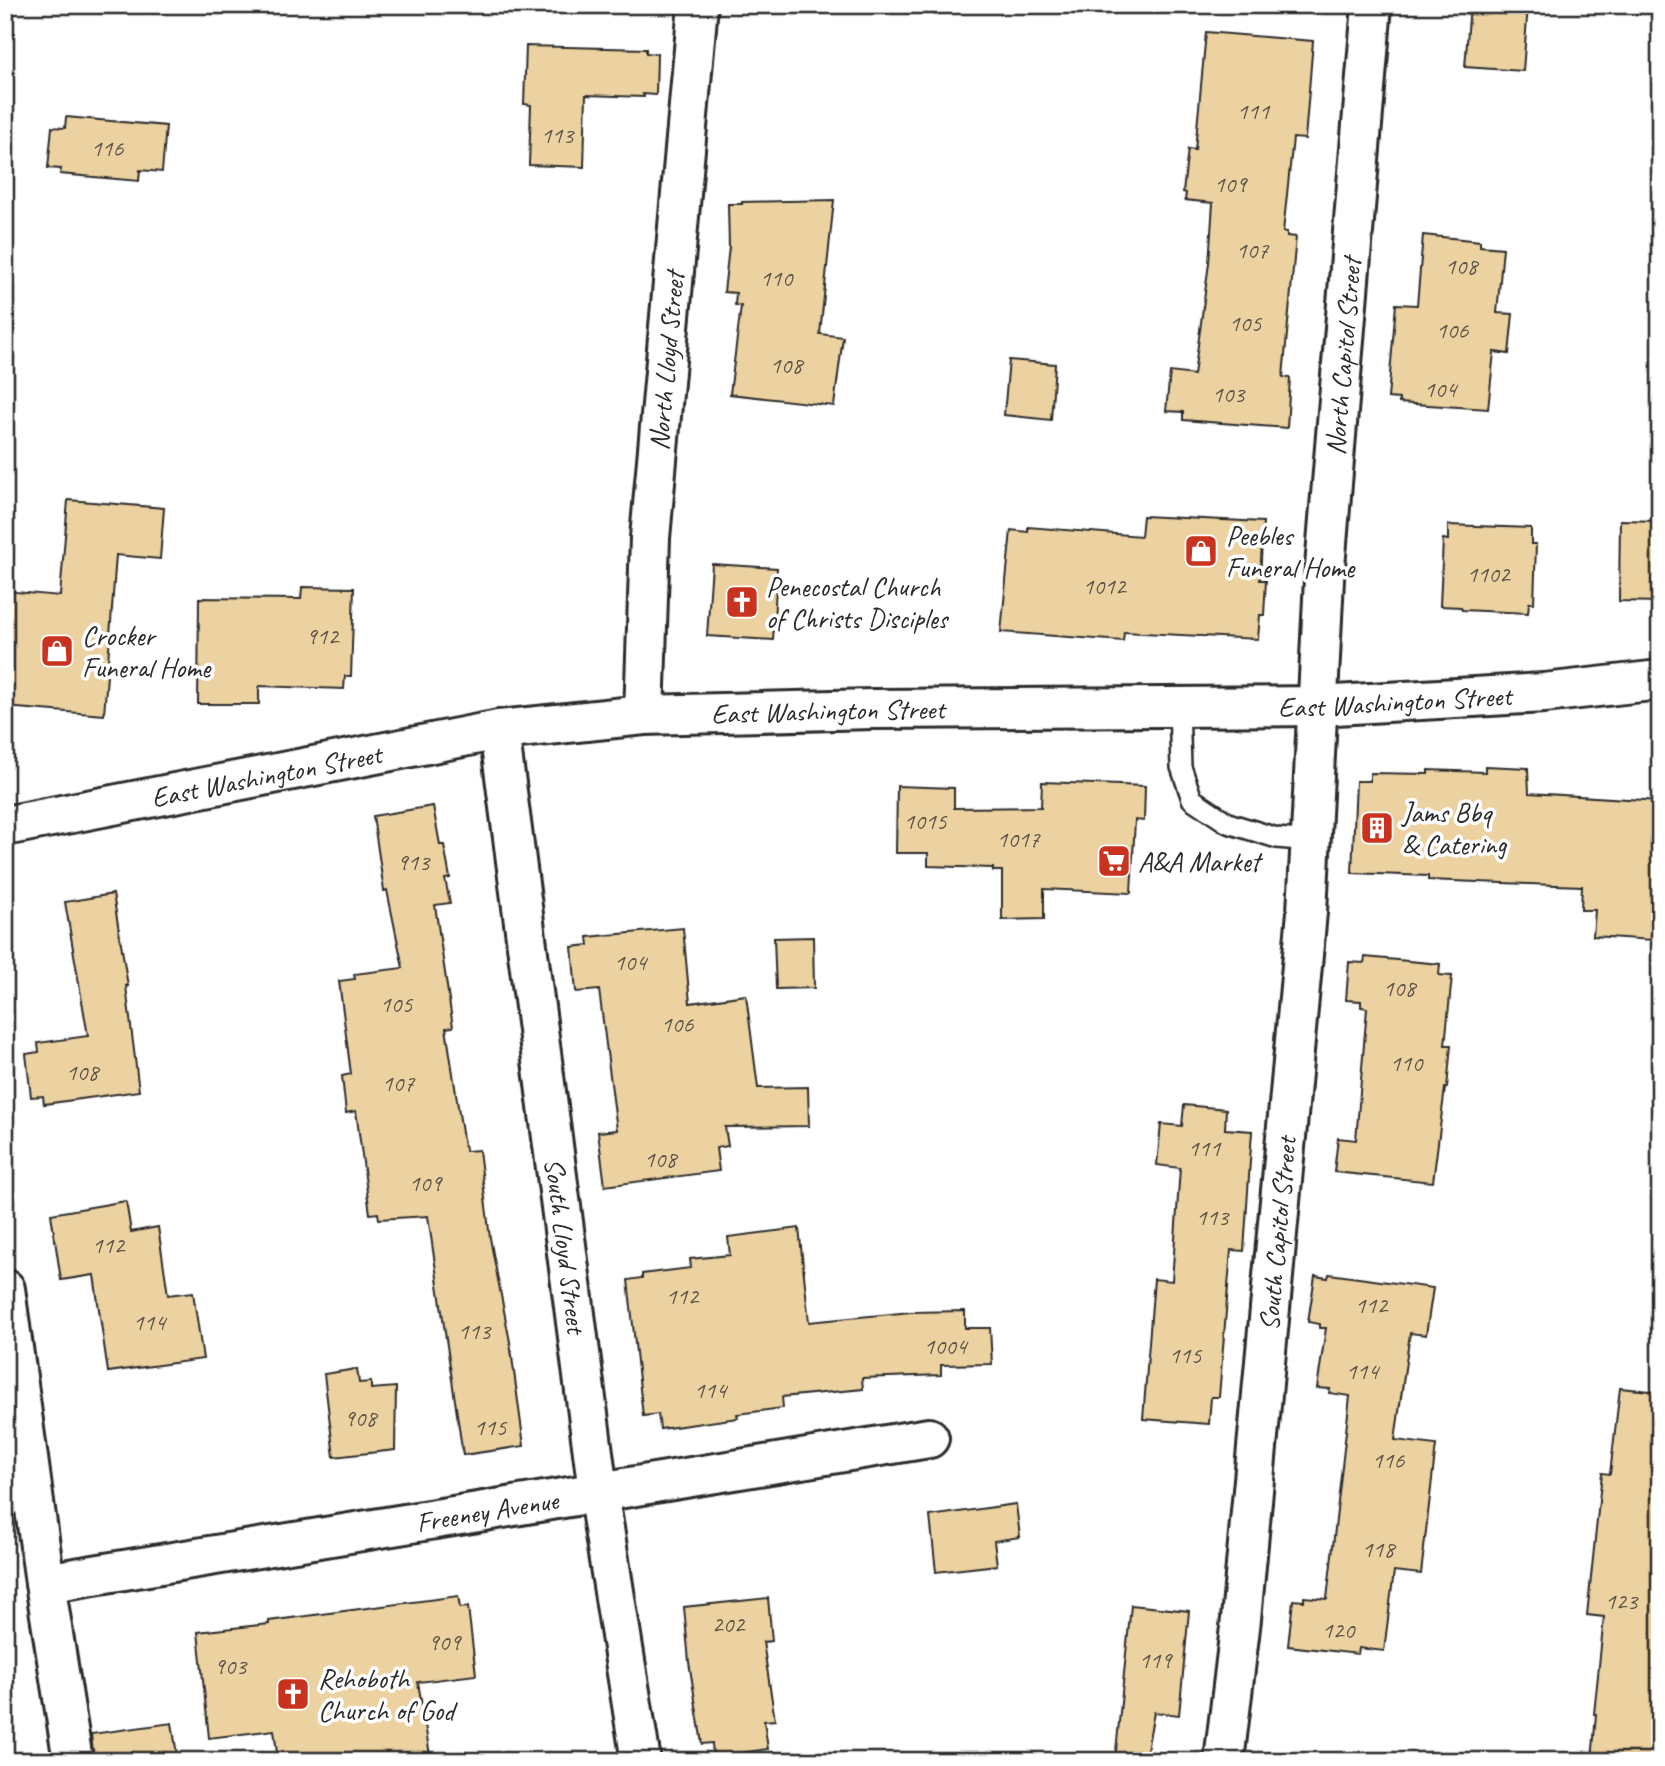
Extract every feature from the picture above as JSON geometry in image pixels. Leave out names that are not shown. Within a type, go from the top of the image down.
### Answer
[{"type":"street","name":"North Lloyd Street","points":[[644,715],[650,538],[698,5]]},
{"type":"street","name":"North Capitol Street","points":[[1318,706],[1324,579],[1372,5]]},
{"type":"street","name":"East Washington Street","points":[[5,826],[499,730],[644,715],[873,709],[1318,706],[1544,693],[1660,680]]},
{"type":"street","name":"South Capitol Street","points":[[1224,1761],[1241,1619],[1307,912],[1318,706]]},
{"type":"street","name":"South Lloyd Street","points":[[499,730],[598,1491],[641,1761]]},
{"type":"street","points":[[5,1289],[45,1583],[73,1761]]},
{"type":"street","name":"Freeney Avenue","points":[[45,1583],[929,1438]]},
{"type":"lane","points":[[1179,707],[1181,767],[1192,799],[1228,823],[1277,838],[1311,841]]},
{"type":"building","points":[[1470,5],[1528,5],[1523,71],[1465,67]]},
{"type":"building","points":[[1206,32],[1313,41],[1305,139],[1293,138],[1283,232],[1287,232],[1287,236],[1296,237],[1283,377],[1290,378],[1287,428],[1183,420],[1183,412],[1166,411],[1170,372],[1194,375],[1209,263],[1213,203],[1185,200],[1186,193],[1183,192],[1188,149],[1195,150]]},
{"type":"building","points":[[526,46],[646,49],[646,53],[657,54],[656,95],[586,95],[584,167],[529,165],[531,105],[524,104]]},
{"type":"building","points":[[66,117],[166,126],[162,172],[140,170],[139,181],[60,174],[61,169],[48,168],[52,127],[65,128]]},
{"type":"building","points":[[834,200],[820,334],[843,337],[834,406],[730,394],[741,306],[735,305],[736,293],[724,292],[729,247],[728,204]]},
{"type":"building","points":[[1423,235],[1480,241],[1480,246],[1503,248],[1497,313],[1513,314],[1509,354],[1494,352],[1488,409],[1399,403],[1399,399],[1388,398],[1396,304],[1417,305]]},
{"type":"building","points":[[1009,360],[1055,364],[1051,420],[1004,415]]},
{"type":"building","name":"Crocker Funeral Home","points":[[68,500],[164,508],[160,559],[116,555],[104,715],[5,707],[5,591],[60,596]]},
{"type":"building","points":[[1143,516],[1263,522],[1260,580],[1266,580],[1264,615],[1260,615],[1258,639],[1124,632],[1123,641],[1001,632],[1011,530],[1028,532],[1028,527],[1141,536]]},
{"type":"building","points":[[1620,520],[1660,521],[1658,602],[1619,601]]},
{"type":"building","points":[[1448,525],[1531,528],[1531,544],[1536,544],[1534,603],[1529,603],[1528,613],[1462,610],[1461,607],[1440,606],[1443,539],[1448,540]]},
{"type":"building","name":"Penecostal Church of Christs Disciples","points":[[712,564],[777,568],[773,640],[707,636]]},
{"type":"building","points":[[302,587],[354,588],[351,676],[345,676],[344,689],[259,686],[259,704],[198,704],[199,598],[301,599]]},
{"type":"building","points":[[1485,766],[1528,768],[1529,793],[1660,801],[1660,882],[1653,940],[1593,936],[1595,910],[1581,910],[1582,886],[1428,880],[1428,876],[1352,873],[1356,781],[1370,781],[1370,773],[1428,774],[1428,770],[1485,772]]},
{"type":"building","points":[[1042,782],[1145,786],[1144,821],[1135,820],[1131,893],[1044,889],[1044,919],[1002,920],[1002,871],[993,871],[993,868],[928,866],[928,853],[896,853],[897,786],[954,788],[954,808],[1041,807]]},
{"type":"building","points":[[433,806],[440,845],[444,845],[450,878],[445,879],[450,903],[435,905],[453,1027],[446,1028],[464,1146],[466,1151],[479,1150],[490,1238],[510,1342],[524,1446],[463,1455],[428,1216],[379,1219],[378,1213],[370,1214],[356,1111],[346,1113],[342,1076],[351,1074],[339,981],[355,979],[354,974],[403,968],[387,890],[384,891],[373,816]]},
{"type":"building","points":[[113,894],[128,986],[139,1091],[44,1104],[43,1096],[31,1097],[26,1054],[39,1052],[38,1043],[88,1036],[65,902]]},
{"type":"building","points":[[683,928],[690,1003],[746,995],[758,1088],[808,1087],[809,1126],[725,1127],[728,1146],[716,1148],[719,1171],[605,1186],[598,1132],[617,1130],[599,990],[576,992],[572,947],[589,945],[588,937]]},
{"type":"building","points":[[813,937],[814,988],[776,989],[774,938]]},
{"type":"building","points":[[1365,957],[1440,964],[1439,975],[1452,976],[1445,1045],[1451,1045],[1433,1182],[1334,1172],[1338,1138],[1356,1140],[1367,1008],[1361,1007],[1361,1001],[1346,1000],[1349,962],[1364,963]]},
{"type":"building","points":[[1184,1105],[1226,1109],[1225,1129],[1252,1131],[1244,1251],[1231,1250],[1219,1397],[1211,1397],[1209,1424],[1143,1419],[1154,1279],[1172,1281],[1180,1168],[1157,1165],[1161,1124],[1182,1126]]},
{"type":"building","points":[[126,1201],[131,1232],[158,1227],[168,1295],[193,1292],[203,1359],[108,1372],[94,1275],[61,1280],[51,1214]]},
{"type":"building","points":[[799,1228],[809,1322],[911,1312],[965,1311],[965,1328],[990,1328],[992,1364],[941,1365],[941,1375],[862,1378],[863,1389],[782,1397],[783,1408],[737,1414],[738,1418],[660,1429],[658,1414],[643,1416],[628,1280],[642,1278],[642,1274],[691,1268],[690,1259],[730,1255],[728,1237]]},
{"type":"building","points":[[1329,1274],[1433,1288],[1426,1335],[1410,1333],[1395,1440],[1436,1445],[1421,1574],[1394,1571],[1384,1651],[1359,1648],[1358,1654],[1288,1646],[1293,1600],[1304,1601],[1304,1597],[1327,1599],[1350,1396],[1317,1388],[1326,1328],[1308,1322],[1315,1276],[1328,1278]]},
{"type":"building","points":[[357,1369],[359,1383],[371,1382],[371,1389],[396,1387],[395,1450],[334,1457],[324,1374]]},
{"type":"building","points":[[1620,1388],[1660,1392],[1660,1761],[1592,1761],[1604,1617],[1587,1615],[1602,1473],[1610,1474]]},
{"type":"building","points":[[1016,1504],[1020,1537],[994,1541],[997,1565],[936,1572],[930,1516]]},
{"type":"building","points":[[458,1596],[460,1608],[468,1607],[476,1675],[418,1682],[431,1761],[278,1761],[274,1730],[209,1738],[198,1632]]},
{"type":"building","points":[[768,1598],[772,1641],[763,1642],[775,1720],[764,1721],[768,1749],[713,1757],[712,1743],[702,1744],[689,1662],[684,1607]]},
{"type":"building","points":[[1131,1605],[1189,1611],[1179,1715],[1154,1712],[1145,1761],[1115,1761]]},
{"type":"building","points":[[172,1723],[178,1761],[94,1761],[91,1734]]},
{"type":"place","name":"Peebles Funeral Home","points":[[1201,551]]},
{"type":"place","name":"Penecostal Church of Christs Disciples","points":[[742,602]]},
{"type":"place","name":"Crocker Funeral Home","points":[[57,651]]},
{"type":"place","name":"Jams Bbq & Catering","points":[[1377,828]]},
{"type":"place","name":"A&A Market","points":[[1114,861]]},
{"type":"place","name":"Rehoboth Church of God","points":[[293,1694]]}]
